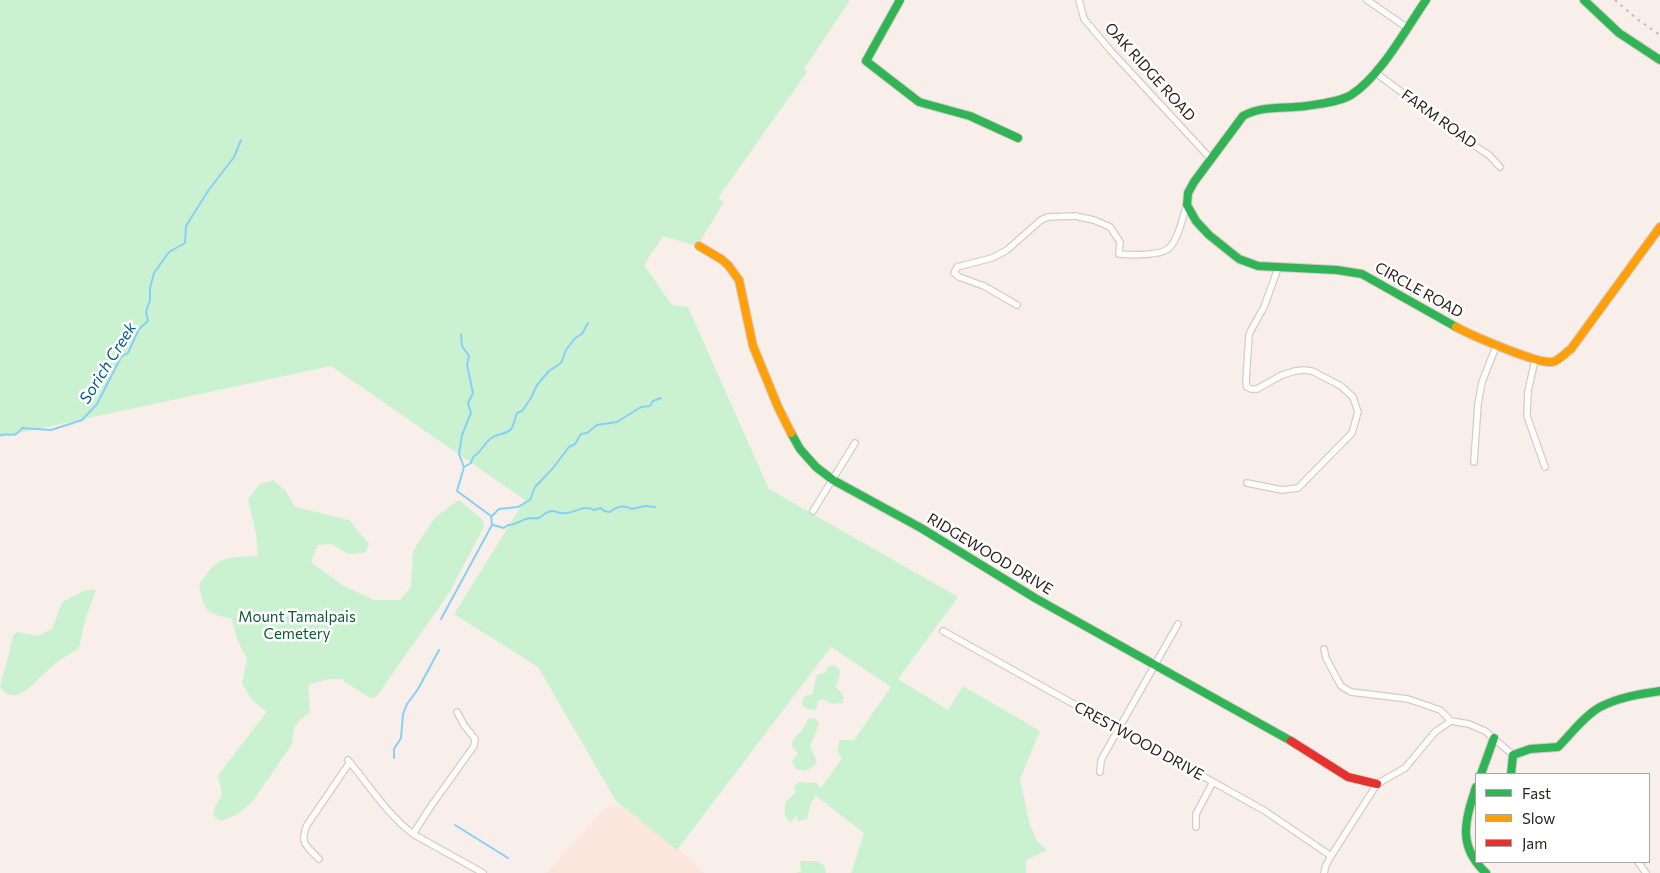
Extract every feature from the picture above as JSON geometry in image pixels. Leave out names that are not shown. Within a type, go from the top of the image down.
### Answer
[{"type":"street","points":[[900,0],[886,29],[879,37],[866,61],[919,102],[970,116],[1018,138]]},
{"type":"street","name":"OAK RIDGE ROAD","points":[[1079,0],[1084,19],[1210,158]]},
{"type":"street","points":[[1367,0],[1406,28]]},
{"type":"street","points":[[1017,305],[984,286],[959,276],[954,272],[954,269],[957,266],[992,258],[1007,250],[1041,220],[1048,217],[1075,216],[1094,220],[1110,228],[1120,242],[1119,254],[1162,253],[1174,241],[1187,205],[1188,193],[1210,158],[1243,116],[1254,110],[1271,107],[1305,106],[1342,99],[1351,95],[1376,73],[1426,0]]},
{"type":"street","points":[[1584,0],[1624,37],[1660,60]]},
{"type":"street","name":"FARM ROAD","points":[[1376,73],[1463,138],[1489,155],[1500,167]]},
{"type":"street","name":"CIRCLE ROAD","points":[[1187,205],[1196,221],[1209,235],[1239,259],[1258,266],[1337,270],[1362,274],[1431,313],[1497,344],[1535,360],[1551,362],[1557,360],[1571,349],[1660,227]]},
{"type":"street","name":"RIDGEWOOD DRIVE","points":[[699,246],[721,259],[739,280],[753,346],[778,407],[800,449],[816,467],[833,480],[921,528],[1036,598],[1280,734],[1340,773],[1348,777],[1377,784]]},
{"type":"street","points":[[1247,483],[1282,490],[1298,488],[1352,433],[1358,412],[1353,397],[1341,386],[1312,371],[1295,371],[1282,375],[1258,389],[1247,387],[1248,334],[1269,297],[1278,268]]},
{"type":"street","points":[[1474,462],[1478,404],[1482,382],[1497,344]]},
{"type":"street","points":[[1535,360],[1528,390],[1527,416],[1545,467]]},
{"type":"street","points":[[813,511],[855,443]]},
{"type":"street","points":[[1100,772],[1101,760],[1178,624]]},
{"type":"street","name":"CRESTWOOD DRIVE","points":[[943,631],[1265,811],[1331,856]]},
{"type":"street","points":[[1324,649],[1326,658],[1341,686],[1351,692],[1420,703],[1440,710],[1451,722]]},
{"type":"street","points":[[1513,755],[1530,749],[1558,747],[1589,715],[1600,707],[1632,695],[1660,691]]},
{"type":"street","points":[[413,834],[430,806],[474,746],[475,739],[457,712]]},
{"type":"street","points":[[1326,872],[1326,865],[1331,856],[1377,784],[1405,768],[1435,732],[1451,722],[1469,724],[1485,731],[1513,755]]},
{"type":"street","points":[[1480,773],[1494,738]]},
{"type":"street","points":[[1511,773],[1513,755]]},
{"type":"street","points":[[319,859],[304,843],[303,835],[307,825],[349,761],[375,796],[404,827],[413,834],[483,873]]},
{"type":"street","points":[[1196,827],[1196,814],[1213,782]]},
{"type":"street","points":[[1475,790],[1465,830],[1466,845],[1475,860]]},
{"type":"street","points":[[1477,863],[1486,873]]},
{"type":"shaded area","points":[[621,806],[647,825],[650,823],[705,873],[546,873],[605,808]]},
{"type":"green space","points":[[0,0],[850,0],[804,69],[807,72],[718,198],[724,202],[697,246],[663,236],[644,265],[672,305],[688,307],[769,489],[958,597],[898,679],[948,710],[963,686],[1040,731],[1020,779],[1030,826],[1037,841],[1047,850],[1026,860],[1026,873],[851,873],[864,833],[816,796],[811,803],[807,819],[798,821],[797,816],[790,822],[785,816],[785,803],[796,792],[794,787],[798,782],[816,783],[821,788],[842,758],[838,749],[840,740],[854,740],[891,687],[831,647],[677,850],[616,801],[538,667],[454,614],[525,500],[331,366],[0,437]]},
{"type":"green space","name":"Mount Tamalpais Cemetery","points":[[273,480],[285,490],[295,507],[349,520],[369,544],[365,553],[348,554],[332,544],[318,545],[311,562],[342,585],[374,600],[400,600],[411,587],[413,551],[434,519],[459,500],[483,520],[484,527],[449,593],[377,696],[370,698],[341,679],[329,679],[308,685],[310,712],[294,727],[292,744],[253,801],[238,814],[221,821],[213,816],[215,806],[222,795],[218,775],[267,712],[253,701],[242,684],[247,659],[237,639],[232,619],[216,615],[208,610],[203,601],[199,585],[212,568],[223,560],[258,556],[256,534],[248,499],[259,485]]},
{"type":"green space","points":[[86,590],[96,590],[86,617],[79,648],[54,665],[25,691],[12,695],[6,693],[0,687],[13,635],[17,632],[38,636],[52,629],[62,602]]},
{"type":"green space","points":[[832,665],[840,671],[835,687],[844,697],[842,703],[832,704],[823,699],[818,701],[816,710],[807,709],[802,705],[803,699],[807,695],[812,695],[817,675],[826,672],[827,668]]},
{"type":"green space","points":[[815,718],[819,724],[810,746],[817,762],[808,770],[796,769],[792,762],[798,753],[792,746],[792,741],[802,730],[808,719]]},
{"type":"green space","points":[[800,861],[818,861],[825,867],[826,873],[795,873],[801,872]]},
{"type":"waterway","name":"Sorich Creek","points":[[0,435],[15,435],[22,428],[51,430],[82,420],[97,404],[121,357],[128,353],[139,329],[148,321],[146,312],[150,300],[150,288],[154,273],[169,252],[185,243],[186,226],[208,191],[234,157],[241,140]]},
{"type":"waterway","points":[[464,467],[471,463],[473,457],[490,439],[511,429],[517,413],[522,411],[537,385],[549,371],[561,363],[566,350],[575,338],[582,334],[588,323]]},
{"type":"waterway","points":[[441,619],[492,525],[491,516],[457,491],[464,467],[459,454],[462,435],[471,413],[468,403],[473,393],[467,365],[469,356],[462,346],[461,334]]},
{"type":"waterway","points":[[492,516],[499,509],[518,507],[530,500],[535,487],[569,447],[575,444],[581,434],[587,433],[597,425],[617,422],[641,407],[650,406],[653,401],[661,398]]},
{"type":"waterway","points":[[493,525],[504,528],[552,511],[569,513],[586,508],[594,510],[601,508],[604,511],[610,512],[621,507],[632,509],[645,506],[655,507]]},
{"type":"waterway","points":[[394,758],[394,749],[401,738],[403,714],[407,704],[418,689],[439,650]]},
{"type":"waterway","points":[[455,825],[508,858]]},
{"type":"railway","points":[[1615,0],[1660,35]]},
{"type":"traffic: fast","points":[[900,0],[866,61],[919,102],[970,116],[1018,138]]},
{"type":"traffic: fast","points":[[1426,0],[1382,65],[1362,87],[1351,95],[1329,102],[1258,110],[1243,116],[1194,182],[1188,193],[1187,205],[1196,221],[1209,235],[1239,259],[1258,266],[1337,270],[1362,274],[1456,327]]},
{"type":"traffic: fast","points":[[1584,0],[1619,33],[1660,60]]},
{"type":"traffic: fast","points":[[791,433],[800,449],[816,467],[833,480],[921,528],[1035,598],[1291,741]]},
{"type":"traffic: fast","points":[[1511,773],[1513,755],[1530,749],[1558,747],[1583,720],[1600,707],[1622,698],[1660,691]]},
{"type":"traffic: fast","points":[[1481,773],[1494,738]]},
{"type":"traffic: fast","points":[[1475,790],[1469,811],[1466,833],[1467,843],[1475,860]]},
{"type":"traffic: fast","points":[[1477,863],[1486,873]]},
{"type":"traffic: slow","points":[[1456,327],[1519,354],[1544,361],[1552,362],[1557,360],[1571,349],[1660,227]]},
{"type":"traffic: slow","points":[[699,246],[721,259],[739,280],[753,346],[778,407],[791,433]]},
{"type":"traffic: jam","points":[[1291,741],[1348,777],[1377,784]]}]
